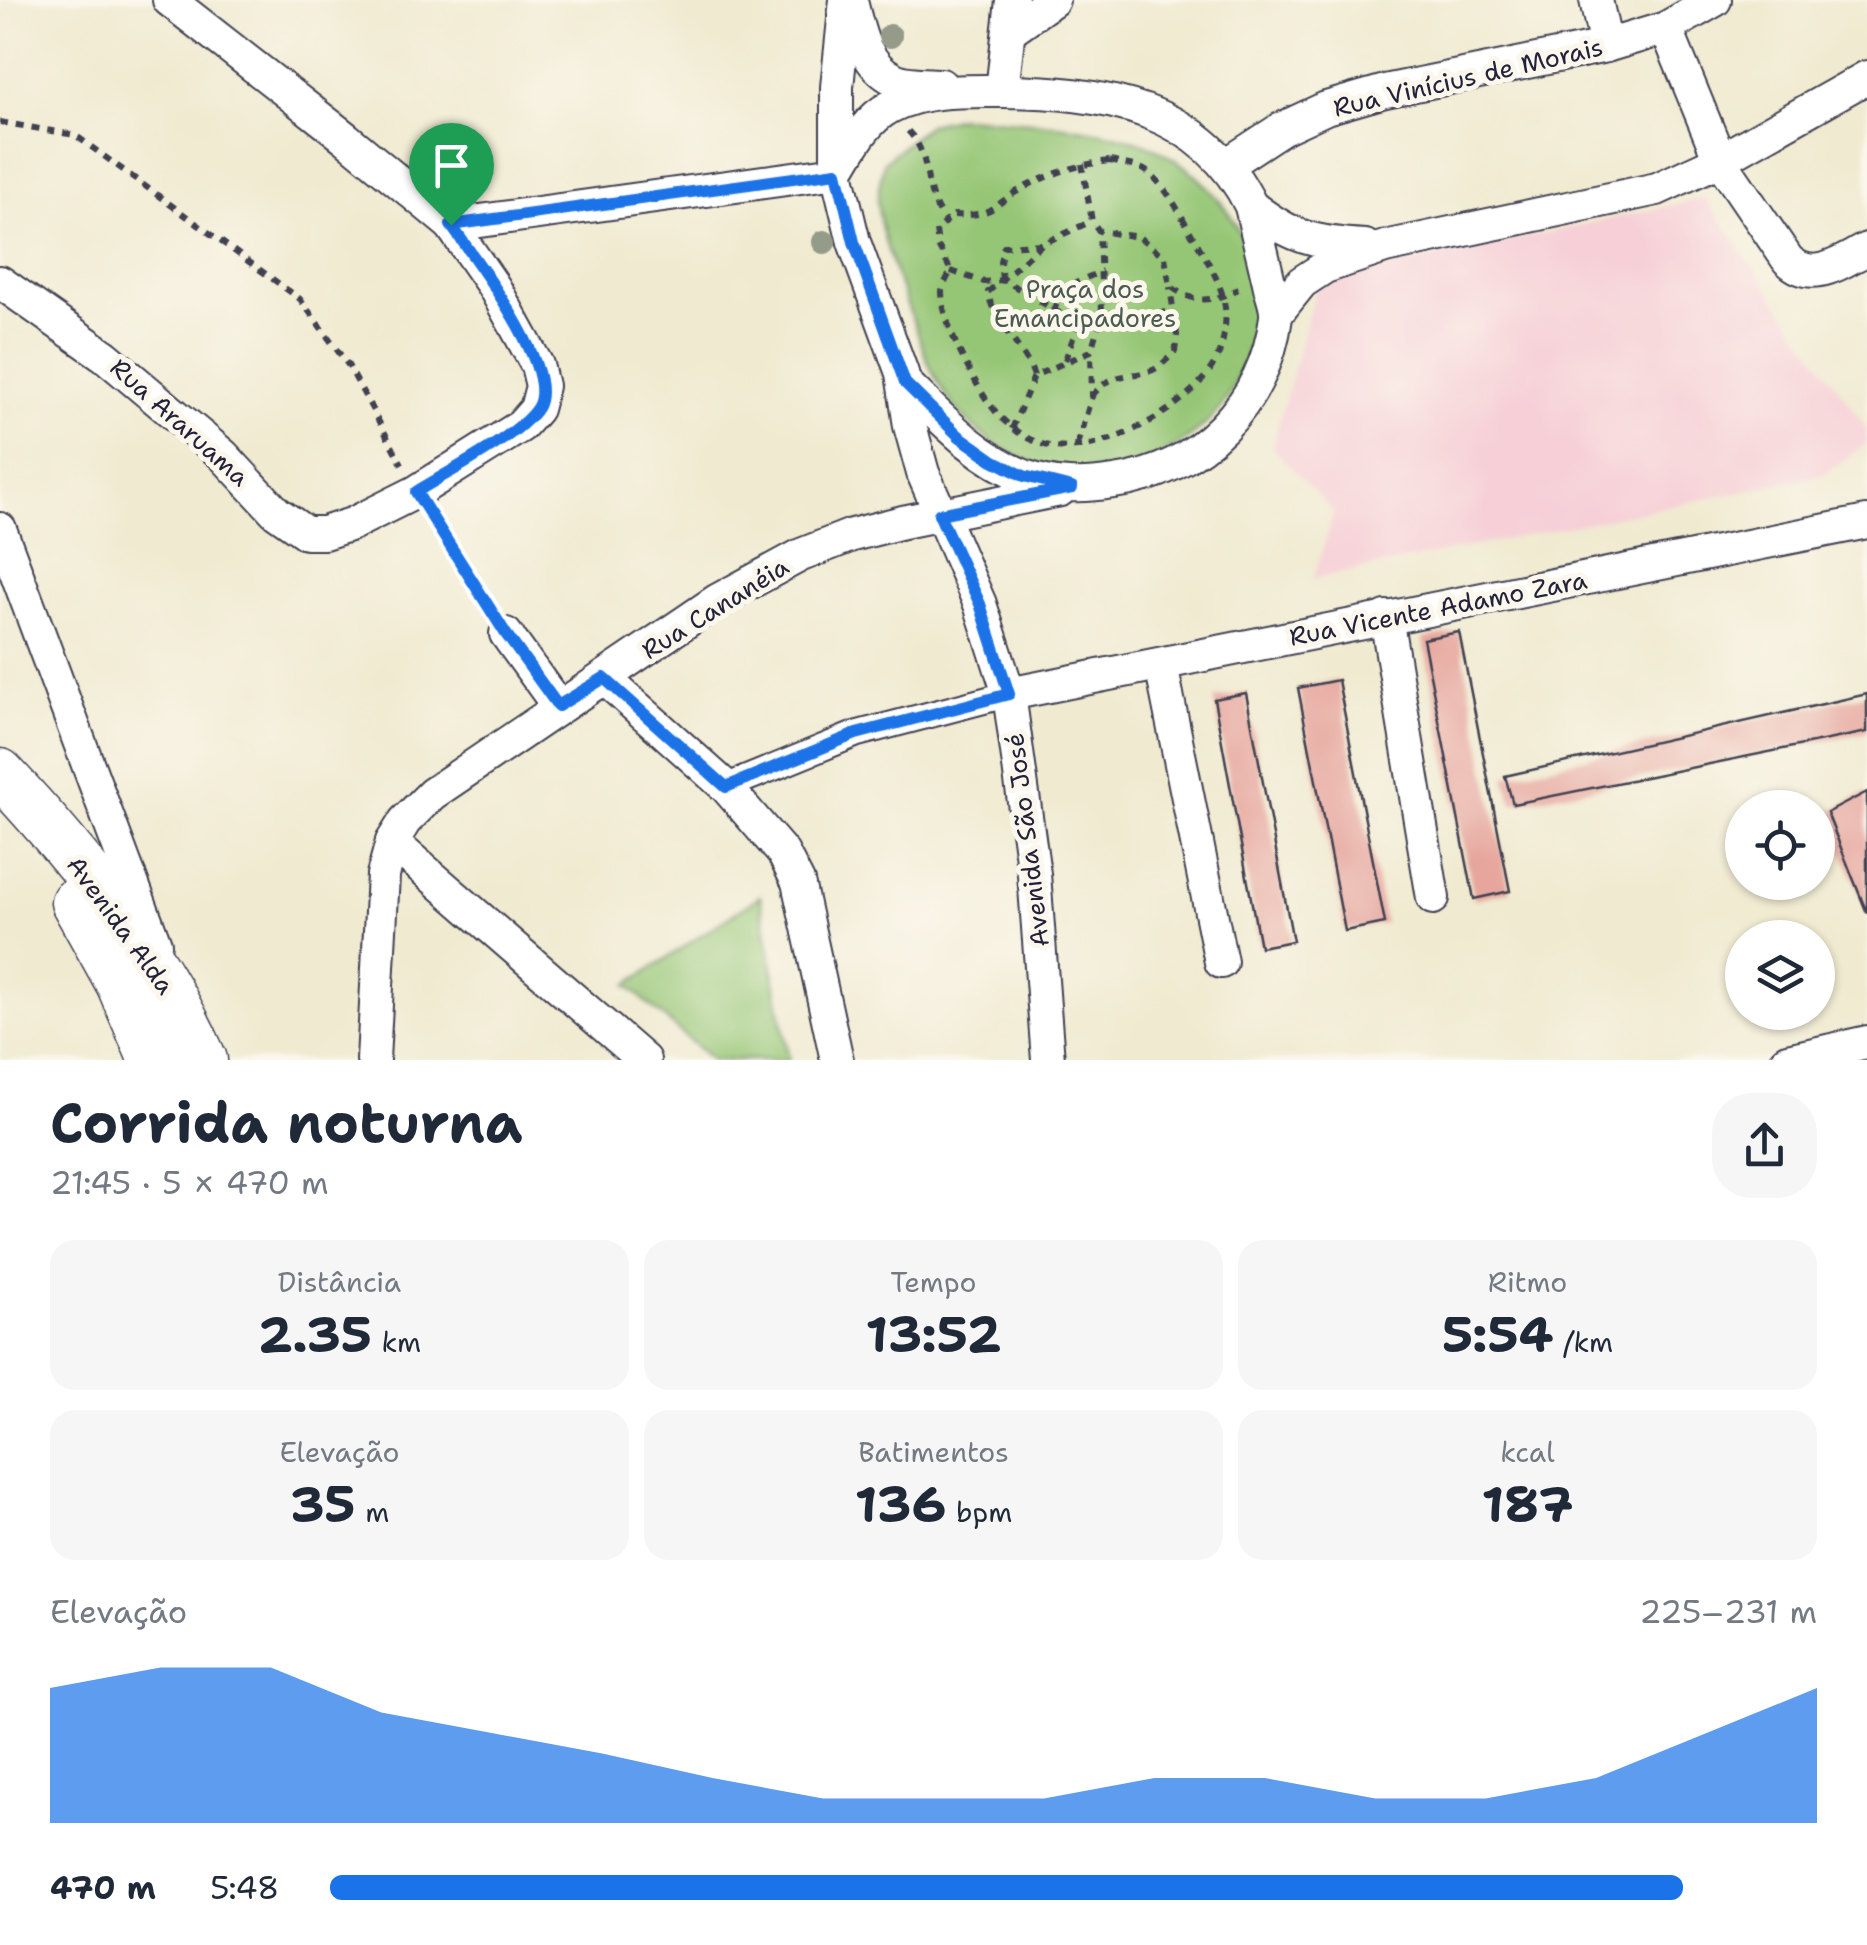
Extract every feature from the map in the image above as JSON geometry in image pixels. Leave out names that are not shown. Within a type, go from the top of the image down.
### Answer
[{"type":"main road","name":"Avenida Alda","points":[[12,786],[75,858],[178,1004],[203,1060]]},
{"type":"main road","name":"Avenida Alda","points":[[12,786],[120,983],[153,1060]]},
{"type":"main road","points":[[120,983],[203,1060]]},
{"type":"street","points":[[169,0],[451,225],[494,287],[537,365],[541,398],[521,426],[416,492]]},
{"type":"street","points":[[849,0],[864,50],[895,80],[965,90],[1048,91],[1128,103],[1186,132],[1226,164],[1251,206],[1277,312]]},
{"type":"street","points":[[849,0],[837,87],[837,172],[854,242],[905,383],[959,436],[993,460],[1024,476],[1072,488]]},
{"type":"street","points":[[1002,91],[1010,16],[1053,0]]},
{"type":"street","points":[[1596,0],[1606,46]]},
{"type":"street","name":"Rua Vinícius de Morais","points":[[1226,164],[1281,129],[1326,108],[1386,91],[1606,46],[1666,28],[1714,0]]},
{"type":"street","points":[[1666,28],[1720,160],[1788,260],[1796,268],[1819,272],[1867,249]]},
{"type":"street","points":[[1277,312],[1302,282],[1325,268],[1385,247],[1657,189],[1720,160],[1867,78]]},
{"type":"street","points":[[837,172],[860,133],[887,108],[921,96],[965,90]]},
{"type":"street","points":[[451,225],[837,172]]},
{"type":"street","points":[[1251,206],[1278,227],[1318,243],[1385,247]]},
{"type":"street","name":"Rua Araruama","points":[[0,282],[105,356],[223,454],[276,512],[306,533],[324,533],[352,524],[416,492]]},
{"type":"street","name":"Rua Cananéia","points":[[373,1060],[383,875],[392,842],[405,821],[432,794],[718,600],[801,554],[852,535],[939,514],[1134,479],[1182,462],[1218,435],[1244,405],[1261,373],[1277,312]]},
{"type":"street","name":"Avenida São José","points":[[905,383],[910,426],[939,514],[980,604],[1009,694],[1034,874],[1048,1060]]},
{"type":"street","name":"Rua Vicente Adamo Zara","points":[[1009,694],[1867,522]]},
{"type":"street","points":[[0,530],[178,1004]]},
{"type":"street","points":[[1386,618],[1432,898]]},
{"type":"street","points":[[506,634],[558,706]]},
{"type":"street","points":[[1161,664],[1221,962]]},
{"type":"street","points":[[604,678],[726,787],[783,853],[798,882],[837,1060]]},
{"type":"street","points":[[726,787],[856,734],[1009,694]]},
{"type":"street","points":[[392,842],[644,1060]]},
{"type":"street","points":[[1804,1057],[1867,1042]]},
{"type":"path","points":[[887,108],[918,142],[925,158],[931,200],[946,222]]},
{"type":"path","points":[[0,122],[75,135],[300,299],[348,365],[416,492],[506,634]]},
{"type":"path","points":[[951,271],[942,289],[968,370],[984,398],[1012,430],[1050,446],[1077,445],[1105,442],[1154,418],[1180,403],[1217,358],[1226,310],[1217,279],[1184,220],[1145,170],[1110,161],[1082,164],[1024,188],[982,216],[954,215],[936,230],[938,246],[951,271],[984,282],[1002,280],[1078,324]]},
{"type":"path","points":[[1077,445],[1092,396],[1091,351],[1102,313],[1099,232],[1092,221],[1082,164]]},
{"type":"path","points":[[1020,410],[1034,376],[1029,361],[990,306],[988,292],[1042,244],[1092,221]]},
{"type":"path","points":[[1092,396],[1103,382],[1153,371],[1176,352],[1178,335],[1166,256],[1139,238],[1099,232]]},
{"type":"path","points":[[1002,280],[1000,261],[1004,246],[1042,244]]},
{"type":"path","points":[[1054,311],[1060,294],[1075,282],[1102,271]]},
{"type":"path","points":[[1170,286],[1188,299],[1223,298],[1235,290]]},
{"type":"path","points":[[1064,362],[1078,324],[1102,313],[1155,315],[1173,310]]},
{"type":"path","points":[[1034,376],[1091,351]]},
{"type":"shaded area","points":[[1705,198],[1867,429],[1867,443],[1825,474],[1313,579],[1334,513],[1272,447],[1317,283]]},
{"type":"green space","name":"Praça dos Emancipadores","points":[[960,117],[1080,128],[1127,138],[1164,153],[1212,191],[1243,242],[1249,261],[1253,315],[1241,369],[1224,402],[1201,428],[1163,453],[1123,467],[1082,471],[1042,465],[1004,449],[971,425],[944,392],[924,351],[891,261],[878,196],[884,162],[929,124]]},
{"type":"green space","points":[[760,896],[789,1060],[712,1060],[627,985]]},
{"type":"building","points":[[1459,632],[1510,891],[1474,899],[1423,639]]},
{"type":"building","points":[[1338,680],[1385,923],[1345,931],[1298,688]]},
{"type":"building","points":[[1246,693],[1293,941],[1260,947],[1214,699]]},
{"type":"building","points":[[1867,694],[1867,732],[1513,804],[1505,776]]},
{"type":"building","points":[[1867,792],[1867,913],[1835,833],[1835,809]]},
{"type":"route","points":[[837,172],[854,242],[905,383],[959,436],[993,460],[1024,476],[1072,488],[939,514],[980,604],[1009,694],[856,734],[726,787],[604,678],[558,706],[506,634],[416,492],[521,426],[541,398],[537,365],[494,287],[451,225],[837,172]]}]
